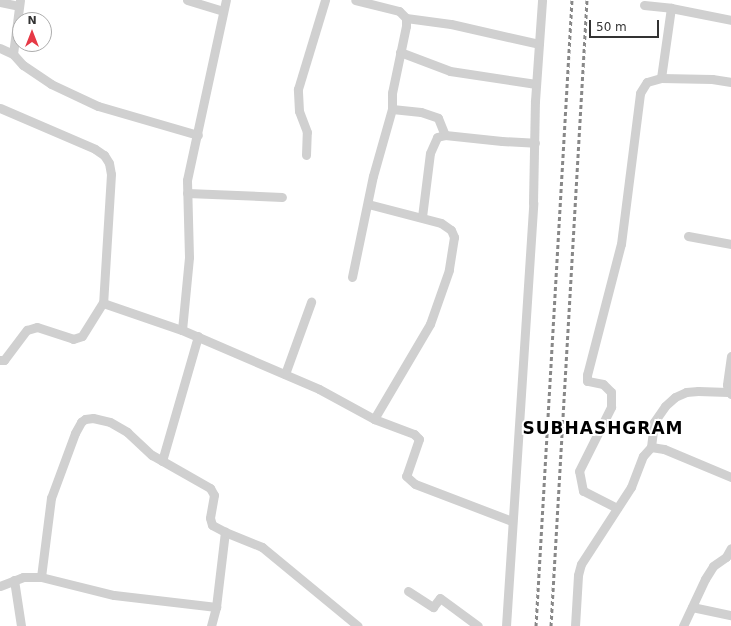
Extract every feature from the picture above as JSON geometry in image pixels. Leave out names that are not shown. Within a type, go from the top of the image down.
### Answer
[{"type":"street","points":[[187,0],[222,11]]},
{"type":"street","points":[[182,330],[189,257],[187,180],[198,135],[222,11],[226,0]]},
{"type":"street","points":[[306,155],[307,132],[298,111],[298,89],[325,0]]},
{"type":"street","points":[[355,0],[399,11],[406,18],[450,24],[539,44]]},
{"type":"street","points":[[506,626],[533,203],[536,84],[542,0]]},
{"type":"street","points":[[0,2],[19,3],[12,54]]},
{"type":"street","points":[[644,5],[671,8],[731,20]]},
{"type":"street","points":[[661,78],[671,8]]},
{"type":"street","points":[[352,277],[373,176],[392,109],[392,93],[406,26],[406,18]]},
{"type":"street","points":[[0,48],[12,54],[23,65],[51,84],[98,106],[198,135]]},
{"type":"street","points":[[400,52],[450,71],[536,84]]},
{"type":"street","points":[[617,508],[583,491],[578,471],[611,407],[612,392],[603,384],[588,381],[588,375],[621,244],[640,93],[647,82],[661,78],[712,79],[731,82]]},
{"type":"street","points":[[0,108],[95,149],[104,155],[109,163],[111,174],[103,303],[82,336],[73,339],[37,327],[27,330],[4,360],[0,360]]},
{"type":"street","points":[[392,109],[421,112],[438,118],[445,134]]},
{"type":"street","points":[[422,217],[430,154],[437,137],[445,134],[535,143]]},
{"type":"street","points":[[187,193],[282,196]]},
{"type":"street","points":[[368,204],[441,223],[451,230],[454,237],[449,270],[430,324],[374,419]]},
{"type":"street","points":[[688,236],[731,244]]},
{"type":"street","points":[[285,374],[311,302]]},
{"type":"street","points":[[103,303],[198,336],[320,389],[374,419],[414,434],[419,439],[406,476],[415,484],[512,521]]},
{"type":"street","points":[[162,461],[198,336]]},
{"type":"street","points":[[575,626],[578,574],[581,564],[631,487],[643,456],[651,447],[654,422],[665,406],[675,397],[686,392],[698,391],[730,393],[727,386],[731,356]]},
{"type":"street","points":[[40,577],[51,498],[75,433],[81,422],[85,419],[93,418],[110,422],[127,432],[152,455],[210,488],[214,496],[210,518],[212,525],[262,547],[358,626]]},
{"type":"street","points":[[651,447],[664,448],[731,477]]},
{"type":"street","points":[[211,626],[216,608],[225,532]]},
{"type":"street","points":[[684,626],[705,579],[713,566],[726,557],[731,548]]},
{"type":"street","points":[[0,586],[24,577],[40,577],[114,595],[216,608]]},
{"type":"street","points":[[14,580],[21,626]]},
{"type":"street","points":[[408,591],[433,608],[440,598],[478,626]]},
{"type":"street","points":[[692,607],[731,615]]},
{"type":"railway","points":[[536,626],[572,0]]},
{"type":"railway","points":[[551,626],[587,0]]},
{"type":"district","name":"SUBHASHGRAM","points":[[603,429]]}]
